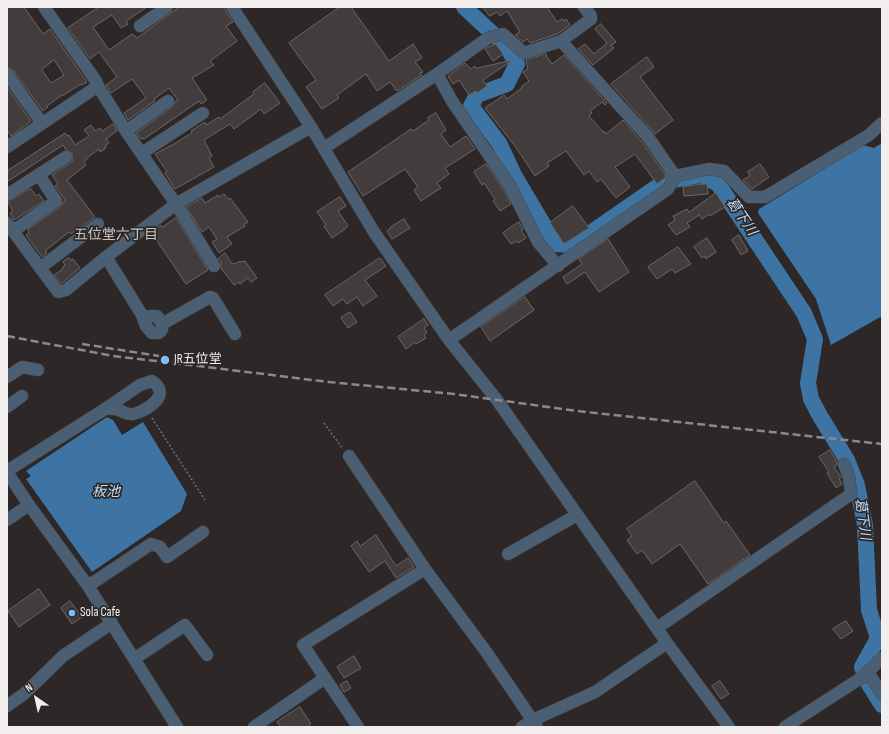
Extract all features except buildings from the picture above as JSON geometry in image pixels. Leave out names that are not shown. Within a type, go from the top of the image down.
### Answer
[{"type":"street","points":[[44,7],[96,81],[126,131],[176,204],[214,266]]},
{"type":"street","points":[[140,26],[167,7]]},
{"type":"street","points":[[232,7],[312,127],[374,232],[449,340],[497,400],[667,643],[729,727]]},
{"type":"street","points":[[324,148],[437,74],[488,38],[503,34],[524,53],[561,41],[591,19],[591,16],[584,7]]},
{"type":"street","points":[[561,41],[648,137],[675,176]]},
{"type":"street","points":[[7,74],[42,123]]},
{"type":"street","points":[[437,74],[452,102],[510,186],[538,242],[558,266]]},
{"type":"street","points":[[7,147],[98,86]]},
{"type":"street","points":[[126,131],[168,101]]},
{"type":"street","points":[[142,153],[203,113]]},
{"type":"street","points":[[675,176],[709,169],[724,171],[749,197],[765,197],[869,136],[882,124]]},
{"type":"street","points":[[39,175],[56,201],[10,227],[58,292],[66,290],[106,257],[176,204],[312,127]]},
{"type":"street","points":[[7,195],[66,157]]},
{"type":"street","points":[[449,340],[668,189],[675,176]]},
{"type":"street","points":[[40,268],[98,224]]},
{"type":"street","points":[[106,257],[142,315],[146,326],[152,333],[159,333],[162,330],[162,324],[210,297],[213,298],[235,334]]},
{"type":"street","points":[[7,377],[22,367],[38,370]]},
{"type":"street","points":[[7,406],[22,396]]},
{"type":"street","points":[[105,409],[7,471],[29,505],[88,586],[177,727]]},
{"type":"street","points":[[348,456],[425,569],[487,653],[535,723]]},
{"type":"street","points":[[657,628],[851,494],[849,478],[844,464]]},
{"type":"street","points":[[7,520],[29,505]]},
{"type":"street","points":[[508,554],[577,515]]},
{"type":"street","points":[[88,586],[150,544],[160,547],[167,557],[203,532]]},
{"type":"street","points":[[358,727],[303,645],[425,569]]},
{"type":"street","points":[[9,700],[24,694],[63,656],[112,623]]},
{"type":"street","points":[[134,659],[185,625],[207,655]]},
{"type":"street","points":[[522,727],[535,723],[595,692],[667,643]]},
{"type":"street","points":[[785,727],[868,672],[882,658]]},
{"type":"street","points":[[868,672],[882,694]]},
{"type":"street","points":[[254,727],[325,678]]},
{"type":"path","points":[[153,418],[205,500]]},
{"type":"path","points":[[324,422],[348,456]]},
{"type":"water","points":[[882,143],[882,316],[831,345],[816,299],[758,213],[759,209],[863,145],[874,148]]},
{"type":"water","name":"板池","points":[[107,417],[113,420],[122,435],[143,422],[187,494],[181,511],[92,572],[26,479],[31,476],[26,471]]},
{"type":"waterway","name":"葛下川","points":[[464,7],[507,47],[517,64],[507,84],[477,95],[471,106],[499,143],[514,175],[555,244],[573,245],[664,182],[701,175],[718,184],[804,313],[815,339],[808,383],[811,399],[847,460],[857,485],[865,525],[869,610],[878,638],[862,667],[867,681],[882,705]]},
{"type":"railway","points":[[7,336],[113,356],[329,382],[454,394],[577,411],[882,444]]},
{"type":"railway","points":[[82,344],[159,356]]},
{"type":"place","name":"JR五位堂","points":[[165,360]]},
{"type":"place","name":"Sola Cafe","points":[[72,613]]},
{"type":"district","name":"五位堂六丁目","points":[[116,235]]}]
